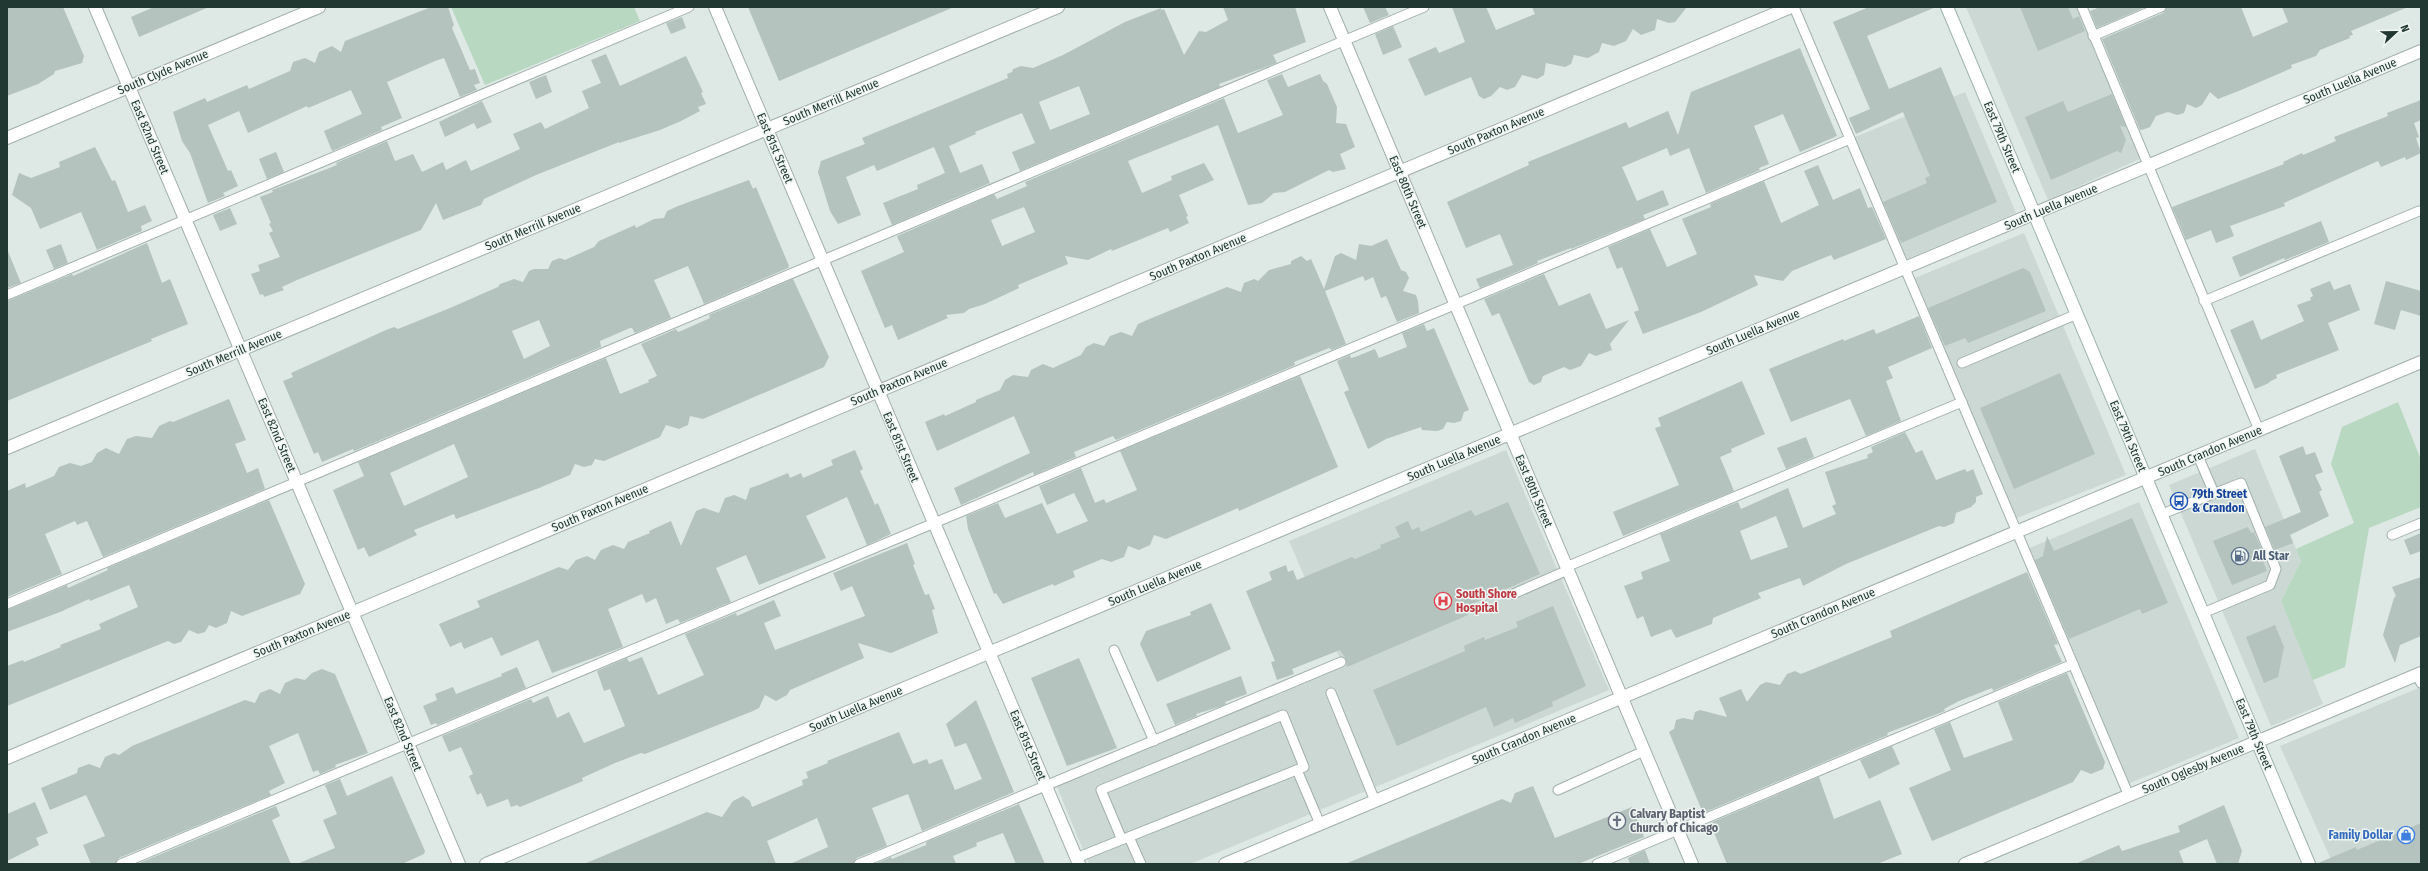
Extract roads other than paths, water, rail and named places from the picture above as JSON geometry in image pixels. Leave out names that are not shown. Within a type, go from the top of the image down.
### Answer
[{"type":"street","name":"East 82nd Street","points":[[95,7],[458,864]]},
{"type":"street","name":"South Clyde Avenue","points":[[7,138],[319,7]]},
{"type":"street","name":"East 81st Street","points":[[715,7],[1078,861]]},
{"type":"street","name":"South Merrill Avenue","points":[[7,448],[1058,7]]},
{"type":"street","name":"East 80th Street","points":[[1330,7],[1692,864]]},
{"type":"street","name":"South Paxton Avenue","points":[[7,758],[1791,7]]},
{"type":"street","name":"East 79th Street","points":[[1947,7],[2309,864]]},
{"type":"street","name":"South Luella Avenue","points":[[486,864],[2421,51]]},
{"type":"street","name":"South Crandon Avenue","points":[[1224,864],[2421,362]]},
{"type":"street","name":"South Oglesby Avenue","points":[[1965,864],[2258,742],[2420,677]]},
{"type":"lane","points":[[7,295],[689,7]]},
{"type":"lane","points":[[7,604],[1424,7]]},
{"type":"lane","points":[[1794,7],[2129,796]]},
{"type":"lane","points":[[2082,7],[2259,430]]},
{"type":"lane","points":[[2093,36],[2161,7]]},
{"type":"lane","points":[[121,864],[407,742],[1850,139]]},
{"type":"lane","points":[[2204,301],[2419,211]]},
{"type":"lane","points":[[1962,363],[2077,314]]},
{"type":"lane","points":[[1513,594],[1567,569],[1962,402]]},
{"type":"lane","points":[[2198,456],[2214,494]]},
{"type":"lane","points":[[2162,514],[2241,483],[2276,569],[2270,585],[2203,614]]},
{"type":"lane","points":[[2392,535],[2421,523]]},
{"type":"lane","points":[[1114,650],[1154,741]]},
{"type":"lane","points":[[860,864],[1341,662]]},
{"type":"lane","points":[[1597,864],[2073,664]]},
{"type":"lane","points":[[1331,693],[1375,801]]},
{"type":"lane","points":[[1078,861],[1125,838],[1304,767],[1283,715],[1101,790],[1125,838],[1142,864]]},
{"type":"lane","points":[[1558,790],[1644,751]]},
{"type":"lane","points":[[1297,770],[1320,824]]},
{"type":"place","name":"79th Street & Crandon","points":[[2179,501]]},
{"type":"place","name":"All Star","points":[[2240,556]]},
{"type":"place","name":"South Shore Hospital","points":[[1443,601]]},
{"type":"place","name":"Calvary Baptist Church of Chicago","points":[[1617,821]]},
{"type":"place","name":"Family Dollar","points":[[2406,835]]}]
